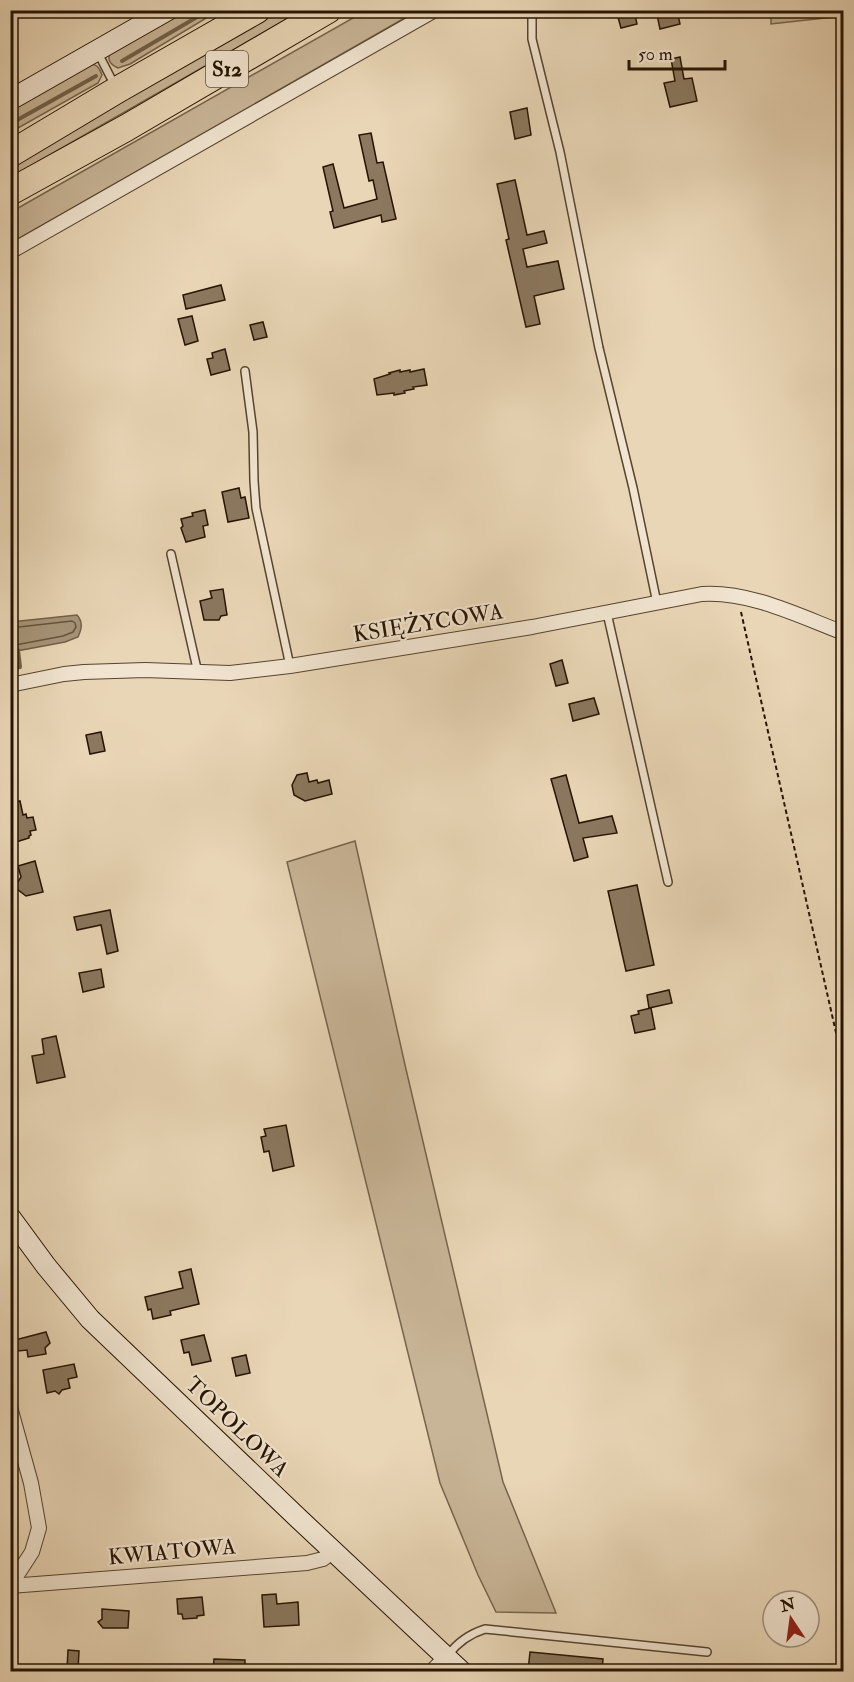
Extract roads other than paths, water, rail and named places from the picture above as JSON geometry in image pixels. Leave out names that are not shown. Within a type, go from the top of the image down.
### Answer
[{"type":"highway","name":"S12","points":[[10,154],[257,10]]},
{"type":"highway","name":"S12","points":[[10,192],[126,128],[328,10]]},
{"type":"street","points":[[10,100],[168,10]]},
{"type":"street","points":[[10,252],[435,10]]},
{"type":"street","name":"KSIĘŻYCOWA","points":[[10,685],[84,672],[145,670],[230,673],[290,666],[532,627],[702,594],[741,596],[843,633]]},
{"type":"street","name":"TOPOLOWA","points":[[10,1216],[46,1266],[90,1319],[462,1671]]},
{"type":"street","name":"KWIATOWA","points":[[10,1407],[31,1483],[39,1528],[32,1552],[10,1586]]},
{"type":"street","name":"KWIATOWA","points":[[10,1586],[307,1563],[323,1559],[333,1551]]},
{"type":"street","points":[[432,1671],[446,1657]]},
{"type":"lane","points":[[532,10],[532,39],[560,152],[599,348],[633,488],[657,603]]},
{"type":"lane","points":[[97,51],[117,90]]},
{"type":"lane","points":[[245,371],[253,432],[256,508],[290,666]]},
{"type":"lane","points":[[171,554],[198,673]]},
{"type":"lane","points":[[607,613],[668,882]]},
{"type":"lane","points":[[446,1657],[462,1640],[472,1633],[485,1629],[707,1652]]},
{"type":"water","points":[[77,615],[81,625],[78,637],[65,642],[11,652],[11,622]]},
{"type":"waterway","points":[[122,61],[209,10]]},
{"type":"waterway","points":[[10,124],[96,76]]},
{"type":"waterway","points":[[10,669],[20,667],[18,650]]}]
